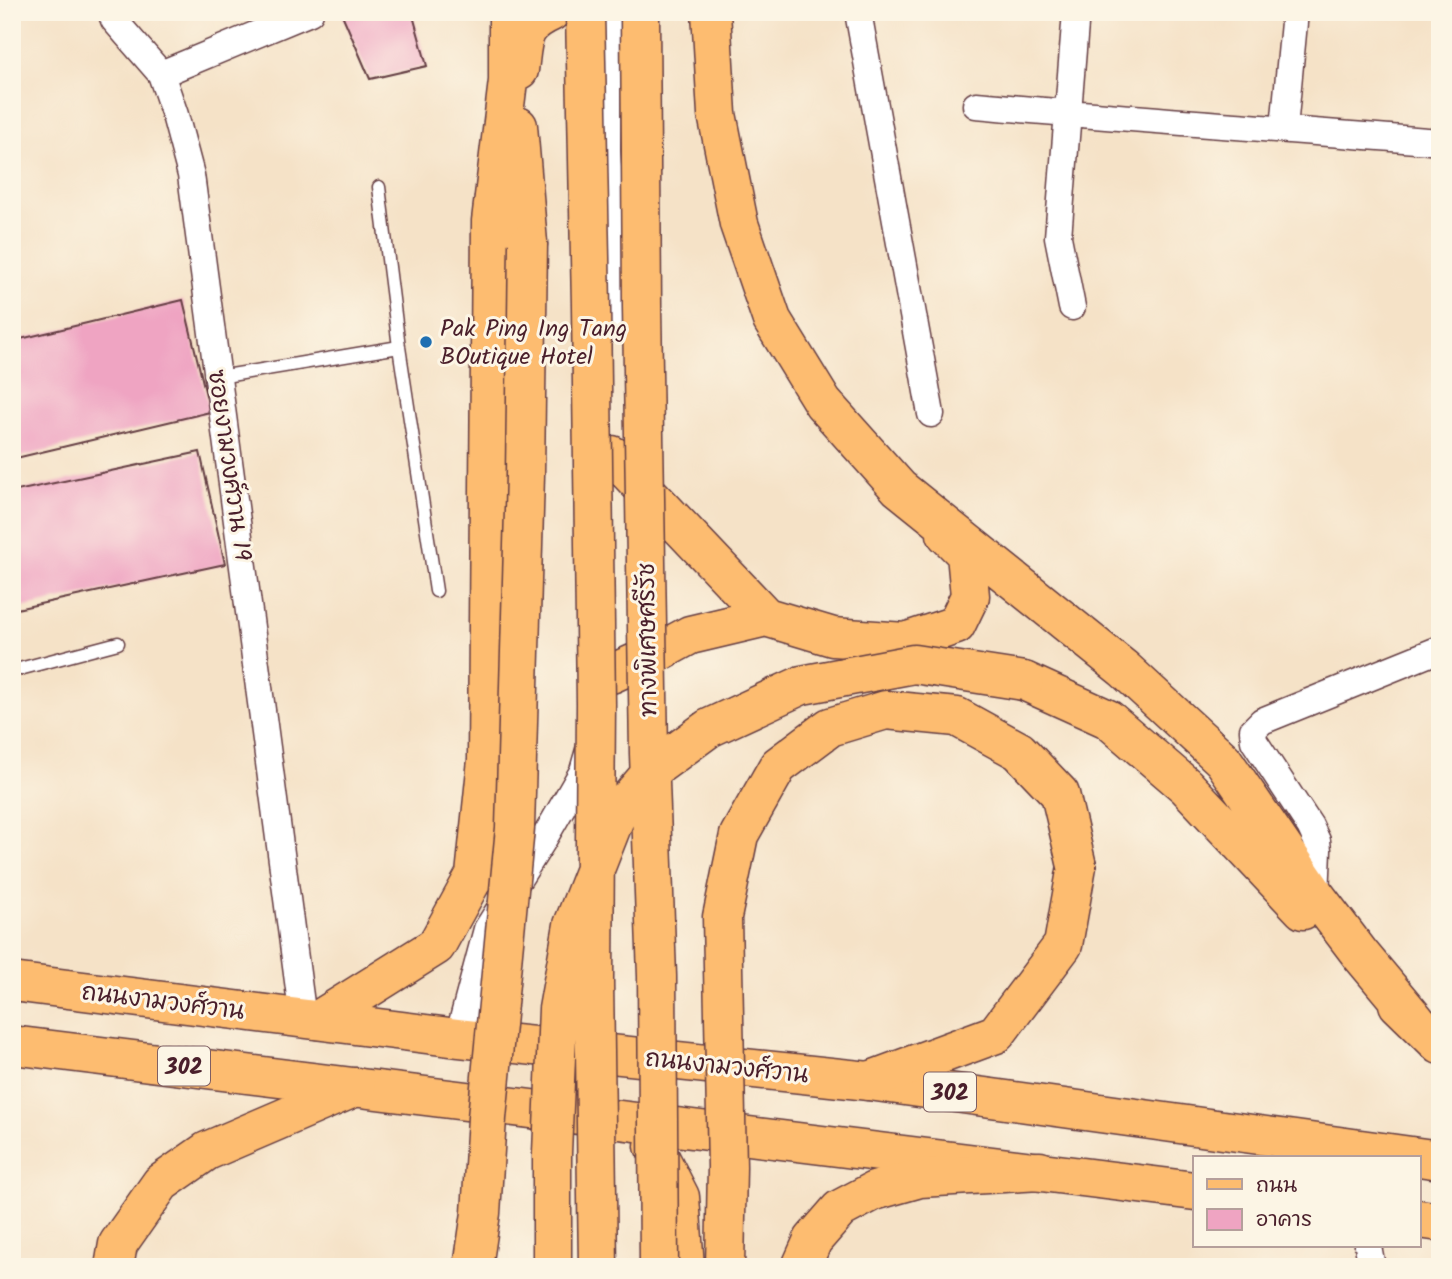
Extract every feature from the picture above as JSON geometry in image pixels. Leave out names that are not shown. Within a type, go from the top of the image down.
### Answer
[{"type":"main road","points":[[473,1267],[481,1213],[486,1118],[514,828],[525,461],[528,243],[512,86],[508,12]]},
{"type":"main road","points":[[311,1020],[436,946],[475,875],[486,760],[491,221],[512,86],[523,35],[537,18],[551,12]]},
{"type":"main road","points":[[611,674],[690,635],[766,617],[834,637],[905,642],[956,625],[970,597],[966,554],[899,488],[823,404],[772,320],[738,224],[717,114],[711,12]]},
{"type":"main road","points":[[598,1267],[594,980],[596,704],[591,306],[607,16]]},
{"type":"main road","name":"ทางพิเศษศรีรัช","points":[[607,16],[642,307],[649,726],[657,976],[659,1267]]},
{"type":"main road","points":[[612,455],[766,617]]},
{"type":"main road","points":[[899,488],[1124,669],[1223,760],[1316,896],[1360,954],[1428,1033]]},
{"type":"main road","points":[[552,1267],[552,1153],[558,1009],[573,925],[617,813],[657,766],[709,728],[802,685],[914,664],[1024,681],[1108,719],[1186,786],[1290,896],[1428,1033]]},
{"type":"main road","points":[[725,1267],[727,1167],[722,917],[739,835],[778,766],[830,727],[886,710],[957,717],[1019,751],[1060,794],[1077,866],[1063,945],[996,1034],[869,1081]]},
{"type":"main road","name":"ถนนงามวงศ์วาน","points":[[12,982],[458,1038],[869,1081],[1411,1156]]},
{"type":"main road","name":"302","points":[[12,1045],[1193,1191]]},
{"type":"main road","points":[[114,1267],[118,1244],[161,1182],[207,1151],[356,1087]]},
{"type":"main road","points":[[640,1122],[680,1197],[685,1267]]},
{"type":"main road","name":"ถนนงามวงศ์วาน","points":[[1420,1157],[1440,1160]]},
{"type":"main road","points":[[801,1267],[813,1240],[840,1209],[874,1191],[920,1178],[1040,1171]]},
{"type":"main road","points":[[1420,1219],[1440,1222]]},
{"type":"street","points":[[111,12],[114,20],[161,74],[310,12]]},
{"type":"street","points":[[858,12],[930,414]]},
{"type":"street","points":[[1072,307],[1058,237],[1076,12]]},
{"type":"street","points":[[1283,128],[1295,12]]},
{"type":"street","points":[[458,1038],[487,929],[583,771],[611,674],[612,455],[607,16]]},
{"type":"street","name":"ซอยงามวงศ์วาน 19","points":[[161,74],[191,175],[311,1020]]},
{"type":"street","points":[[976,105],[1440,142]]},
{"type":"street","points":[[1316,896],[1317,841],[1254,741],[1253,730],[1262,722],[1440,649]]},
{"type":"street","points":[[1368,1248],[1372,1267]]},
{"type":"lane","points":[[379,187],[399,346],[436,591]]},
{"type":"lane","points":[[219,377],[399,346]]},
{"type":"lane","points":[[12,671],[118,643]]},
{"type":"building","points":[[341,12],[412,12],[427,66],[370,79]]},
{"type":"building","points":[[183,300],[210,412],[12,459],[12,341]]},
{"type":"building","points":[[200,452],[225,564],[12,610],[12,492]]},
{"type":"place","name":"Pak Ping Ing Tang BOutique Hotel","points":[[426,342]]}]
